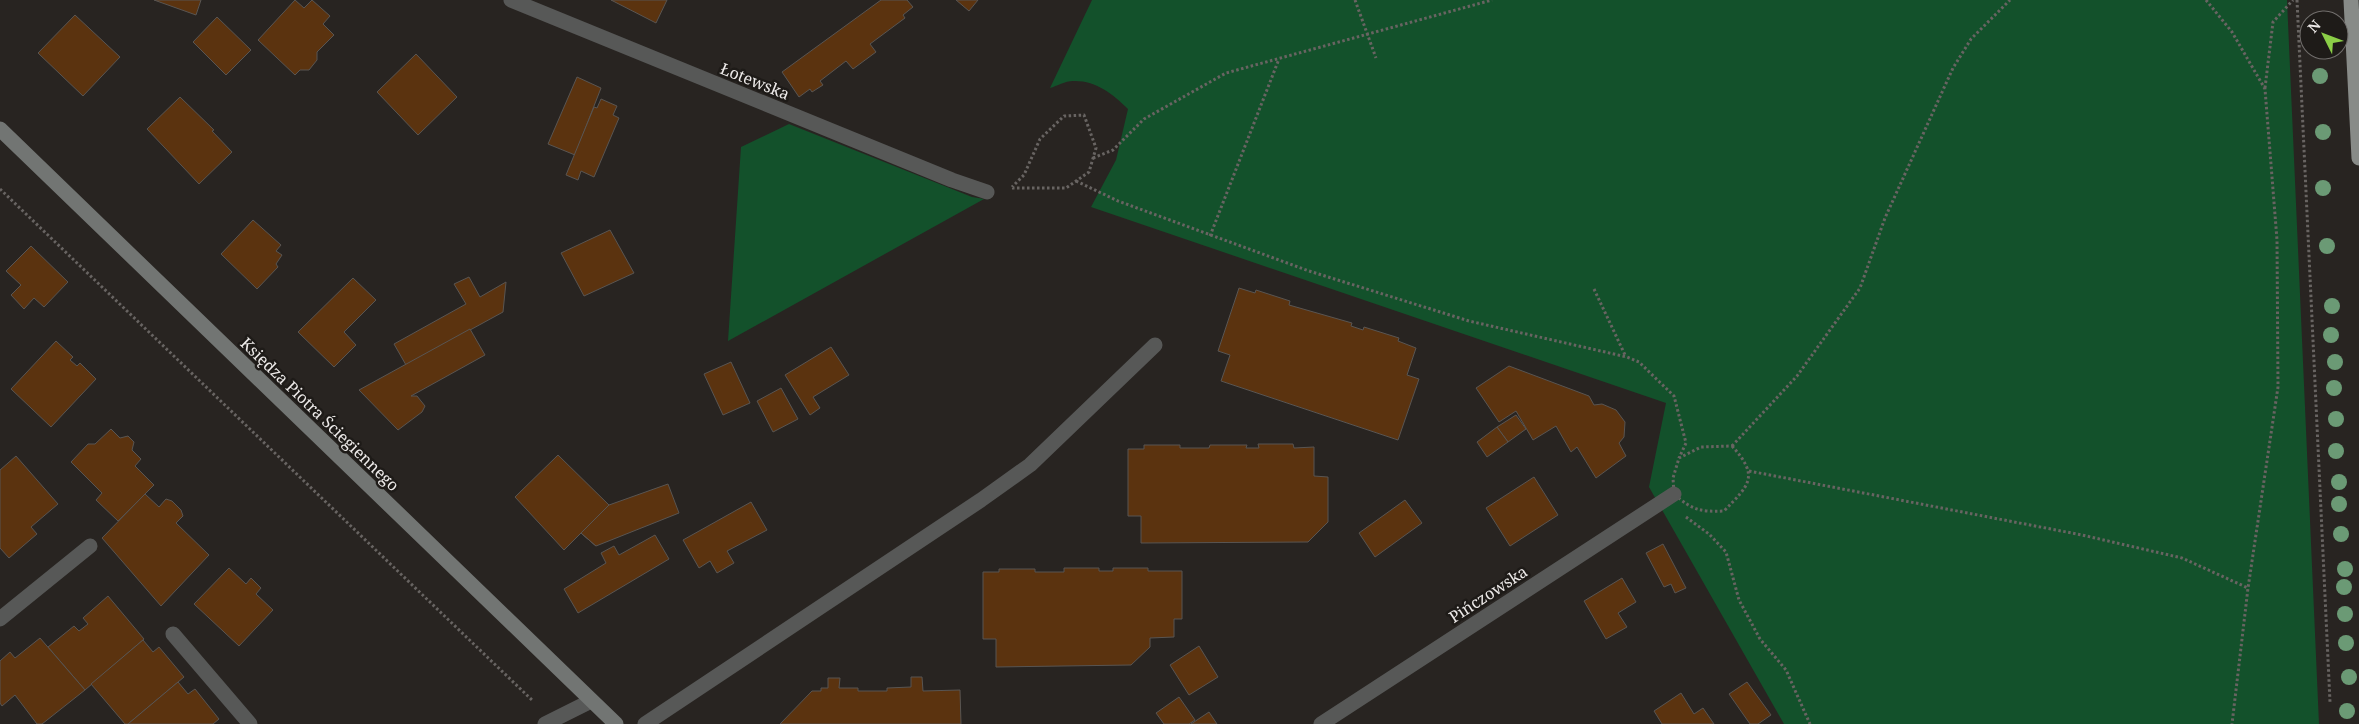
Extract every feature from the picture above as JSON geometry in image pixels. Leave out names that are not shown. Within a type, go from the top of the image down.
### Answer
[{"type":"main road","points":[[2351,0],[2359,158]]},
{"type":"street","name":"Łotewska","points":[[511,0],[952,180],[987,192]]},
{"type":"street","name":"Księdza Piotra Ściegiennego","points":[[0,129],[616,724]]},
{"type":"street","points":[[645,724],[981,500],[1030,465],[1155,345]]},
{"type":"street","name":"Pińczowska","points":[[1321,724],[1668,497]]},
{"type":"street","points":[[0,619],[90,546]]},
{"type":"street","points":[[173,634],[250,724]]},
{"type":"street","points":[[549,722],[591,701]]},
{"type":"path","points":[[1355,0],[1366,35],[1376,58]]},
{"type":"path","points":[[1093,158],[1113,150],[1144,119],[1226,74],[1492,0]]},
{"type":"path","points":[[1679,458],[1701,447],[1732,446],[1797,376],[1860,288],[1885,218],[1953,68],[1971,39],[2010,0]]},
{"type":"path","points":[[2206,0],[2232,32],[2265,89]]},
{"type":"path","points":[[2232,724],[2248,588],[2278,388],[2277,240],[2265,89],[2272,22],[2293,0]]},
{"type":"path","points":[[2297,0],[2330,702]]},
{"type":"path","points":[[1210,236],[1280,58]]},
{"type":"path","points":[[987,192],[1012,188],[1021,190],[1066,188],[1088,172],[1096,148],[1084,115],[1064,116],[1040,139],[1024,175],[1012,188]]},
{"type":"path","points":[[1076,181],[1118,202],[1309,271],[1469,321],[1639,362],[1674,396],[1686,442],[1679,458],[1668,497]]},
{"type":"path","points":[[0,189],[549,722]]},
{"type":"path","points":[[1594,289],[1627,358]]},
{"type":"path","points":[[1668,497],[1700,512],[1724,511],[1746,488],[1749,471],[1742,458],[1732,446]]},
{"type":"path","points":[[1749,471],[2082,535],[2182,558],[2248,588]]},
{"type":"path","points":[[1668,497],[1726,552],[1739,600],[1760,639],[1786,670],[1810,724]]},
{"type":"green space","points":[[1092,0],[2287,0],[2319,724],[1784,724],[1649,487],[1666,403],[1091,207],[1116,160],[1128,109],[1110,93],[1089,83],[1070,81],[1050,88]]},
{"type":"green space","points":[[789,124],[972,197],[984,199],[728,341],[741,147]]},
{"type":"building","points":[[154,0],[201,0],[196,15]]},
{"type":"building","points":[[295,0],[304,8],[312,0],[330,16],[323,24],[334,35],[317,52],[317,60],[309,70],[300,70],[295,75],[258,40]]},
{"type":"building","points":[[611,0],[667,0],[656,23]]},
{"type":"building","points":[[881,0],[907,0],[913,7],[903,15],[905,18],[870,44],[876,52],[853,69],[846,61],[820,81],[823,85],[812,92],[810,89],[799,97],[782,72]]},
{"type":"building","points":[[956,0],[978,0],[969,11]]},
{"type":"building","points":[[75,15],[120,57],[83,96],[38,53]]},
{"type":"building","points":[[217,17],[251,50],[226,75],[193,42]]},
{"type":"building","points":[[416,54],[457,97],[418,135],[377,92]]},
{"type":"building","points":[[577,77],[601,88],[575,155],[548,144]]},
{"type":"building","points":[[180,97],[214,130],[212,131],[232,152],[199,184],[147,129]]},
{"type":"building","points":[[601,99],[617,106],[613,115],[619,118],[594,177],[581,171],[578,180],[566,175],[594,107],[597,108]]},
{"type":"building","points":[[253,220],[281,245],[276,251],[282,255],[276,264],[278,267],[257,289],[221,254]]},
{"type":"building","points":[[610,230],[634,273],[584,296],[561,253]]},
{"type":"building","points":[[31,246],[68,282],[44,307],[34,298],[24,309],[11,295],[21,285],[6,271]]},
{"type":"building","points":[[469,277],[480,297],[506,282],[503,312],[406,365],[394,344],[466,304],[454,284]]},
{"type":"building","points":[[353,278],[376,300],[344,332],[356,345],[334,367],[298,332]]},
{"type":"building","points":[[1239,288],[1255,293],[1256,290],[1290,301],[1289,305],[1352,323],[1351,326],[1363,330],[1364,327],[1399,338],[1398,341],[1416,348],[1407,375],[1419,379],[1398,440],[1221,381],[1230,355],[1218,351]]},
{"type":"building","points":[[470,329],[485,355],[411,396],[417,396],[425,406],[422,412],[398,430],[359,390]]},
{"type":"building","points":[[56,341],[73,357],[70,360],[77,366],[80,363],[96,379],[51,427],[11,389]]},
{"type":"building","points":[[831,347],[849,375],[813,397],[820,408],[810,415],[785,375]]},
{"type":"building","points":[[731,362],[750,403],[723,415],[704,374]]},
{"type":"building","points":[[1509,366],[1589,396],[1594,405],[1602,404],[1616,410],[1625,422],[1624,437],[1619,443],[1626,456],[1596,478],[1577,447],[1571,452],[1556,426],[1533,440],[1516,411],[1499,422],[1476,388]]},
{"type":"building","points":[[781,388],[798,419],[773,432],[757,401]]},
{"type":"building","points":[[1516,415],[1526,429],[1508,442],[1497,427]]},
{"type":"building","points":[[1497,427],[1508,442],[1487,457],[1477,442]]},
{"type":"building","points":[[111,429],[120,438],[128,436],[134,442],[132,450],[141,459],[135,466],[154,485],[118,521],[96,500],[102,493],[71,462],[88,444],[95,444]]},
{"type":"building","points":[[1258,444],[1293,444],[1294,448],[1314,447],[1314,476],[1328,477],[1328,522],[1308,542],[1141,543],[1141,516],[1128,516],[1128,449],[1144,449],[1144,445],[1180,445],[1180,448],[1209,448],[1210,445],[1247,445],[1246,448],[1259,448]]},
{"type":"building","points":[[558,455],[609,505],[564,550],[515,497]]},
{"type":"building","points":[[16,456],[58,504],[31,527],[37,534],[9,558],[0,548],[0,470]]},
{"type":"building","points":[[1534,477],[1558,515],[1510,546],[1486,508]]},
{"type":"building","points":[[668,484],[679,513],[596,546],[581,533],[609,505]]},
{"type":"building","points":[[145,494],[159,507],[166,499],[172,501],[181,510],[183,516],[176,523],[209,555],[161,606],[102,538]]},
{"type":"building","points":[[1405,500],[1422,523],[1375,557],[1359,533]]},
{"type":"building","points":[[751,502],[767,530],[727,551],[734,563],[717,573],[710,561],[699,568],[683,540]]},
{"type":"building","points":[[655,535],[669,559],[578,613],[564,589],[606,563],[601,553],[614,546],[619,555]]},
{"type":"building","points":[[1663,544],[1686,588],[1675,593],[1671,584],[1664,587],[1646,553]]},
{"type":"building","points":[[229,568],[246,584],[251,578],[261,588],[256,594],[273,610],[239,646],[194,604]]},
{"type":"building","points":[[1064,568],[1099,568],[1099,571],[1113,571],[1113,568],[1148,568],[1148,571],[1182,571],[1182,619],[1174,619],[1174,637],[1150,638],[1150,647],[1131,665],[996,667],[996,639],[983,639],[983,572],[999,572],[999,569],[1035,569],[1035,572],[1064,572]]},
{"type":"building","points":[[1622,578],[1636,602],[1618,613],[1627,627],[1606,639],[1584,601]]},
{"type":"building","points":[[108,596],[144,639],[85,690],[48,647],[74,626],[79,631],[88,624],[83,618]]},
{"type":"building","points":[[40,638],[85,690],[42,724],[37,724],[15,695],[2,706],[0,703],[0,661],[10,652],[15,658]]},
{"type":"building","points":[[143,640],[153,652],[159,647],[184,677],[128,724],[125,724],[91,684]]},
{"type":"building","points":[[1199,646],[1218,677],[1189,695],[1170,665]]},
{"type":"building","points":[[911,677],[922,677],[923,691],[960,690],[961,724],[780,724],[812,691],[821,691],[821,688],[828,688],[828,678],[840,678],[839,688],[858,688],[858,691],[887,691],[887,688],[911,687]]},
{"type":"building","points":[[178,682],[188,694],[195,689],[219,719],[213,724],[128,724]]},
{"type":"building","points":[[1747,682],[1771,715],[1758,724],[1750,724],[1729,694]]},
{"type":"building","points":[[1681,693],[1694,714],[1703,708],[1714,724],[1662,724],[1654,711]]},
{"type":"building","points":[[1179,697],[1195,720],[1189,724],[1164,724],[1156,713]]},
{"type":"building","points":[[1209,712],[1217,724],[1191,724]]}]
